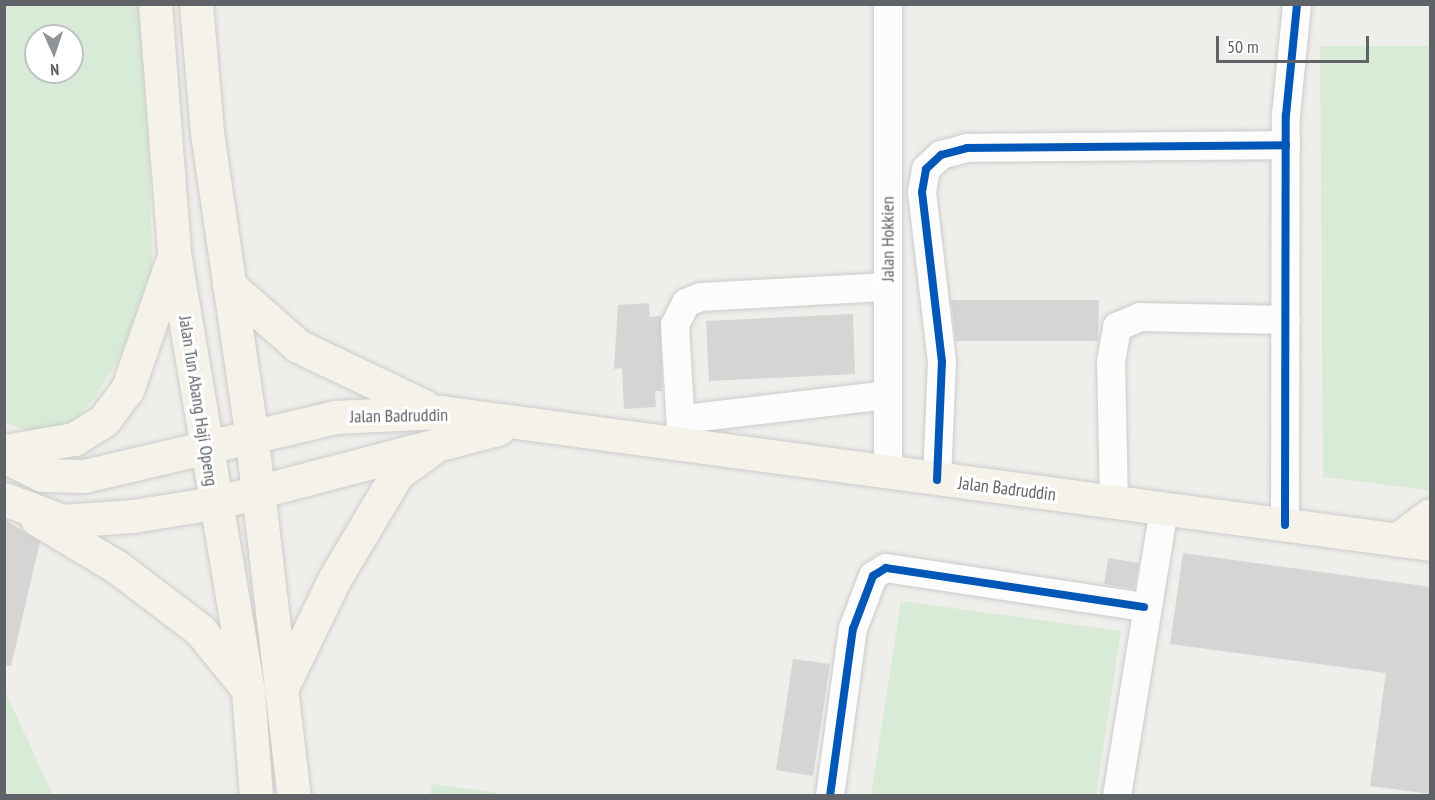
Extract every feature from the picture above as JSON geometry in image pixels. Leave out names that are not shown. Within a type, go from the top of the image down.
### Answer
[{"type":"main road","name":"Jalan Tun Abang Haji Openg","points":[[155,4],[174,254],[204,445],[248,690],[256,795]]},
{"type":"main road","points":[[196,4],[199,75],[251,432],[283,685],[294,795]]},
{"type":"main road","points":[[4,451],[74,439],[105,420],[127,390],[159,310],[174,254]]},
{"type":"main road","points":[[229,285],[298,346],[441,426],[397,474],[335,578],[283,685]]},
{"type":"main road","name":"Jalan Badruddin","points":[[4,456],[42,475],[84,476],[251,432],[335,417],[496,429],[683,433],[888,474],[1431,544]]},
{"type":"main road","name":"Jalan Badruddin","points":[[9,502],[63,521],[215,503],[258,491],[441,426]]},
{"type":"main road","points":[[9,502],[117,567],[200,630],[248,690]]},
{"type":"main road","points":[[1431,515],[1397,540],[1431,557]]},
{"type":"street","name":"Jalan Hokkien","points":[[888,4],[888,474]]},
{"type":"street","points":[[1285,525],[1286,144],[1297,4]]},
{"type":"street","points":[[937,480],[942,362],[922,192],[926,169],[940,155],[967,148],[1286,144]]},
{"type":"street","points":[[888,287],[701,297],[686,303],[675,325],[683,433],[888,395]]},
{"type":"street","points":[[1114,503],[1111,362],[1117,327],[1140,317],[1286,320]]},
{"type":"street","points":[[1117,795],[1144,607],[1164,510]]},
{"type":"street","points":[[830,795],[853,629],[863,593],[873,576],[886,568],[1144,607]]},
{"type":"green space","points":[[4,5],[144,5],[153,283],[138,326],[94,399],[70,425],[32,431],[5,423]]},
{"type":"green space","points":[[1320,46],[1430,46],[1428,490],[1323,477]]},
{"type":"green space","points":[[901,601],[1121,631],[1096,795],[871,795]]},
{"type":"green space","points":[[5,691],[53,795],[5,795]]},
{"type":"green space","points":[[432,784],[486,791],[505,795],[430,795]]},
{"type":"building","points":[[951,300],[1099,300],[1098,341],[956,341]]},
{"type":"building","points":[[649,303],[650,317],[661,316],[662,391],[655,391],[656,407],[624,409],[622,368],[614,369],[618,305]]},
{"type":"building","points":[[853,314],[855,374],[709,381],[706,321]]},
{"type":"building","points":[[4,519],[40,542],[11,666],[4,665]]},
{"type":"building","points":[[1183,553],[1431,587],[1431,794],[1370,786],[1386,673],[1170,644]]},
{"type":"building","points":[[1108,558],[1139,563],[1134,589],[1104,584]]},
{"type":"building","points":[[793,659],[830,664],[813,776],[776,770]]},
{"type":"cycle path","points":[[1285,525],[1286,115],[1297,4]]},
{"type":"cycle path","points":[[937,480],[942,362],[922,192],[926,169],[941,155],[967,148],[1286,145]]},
{"type":"cycle path","points":[[830,796],[853,629],[873,576],[886,568],[1144,607]]}]
